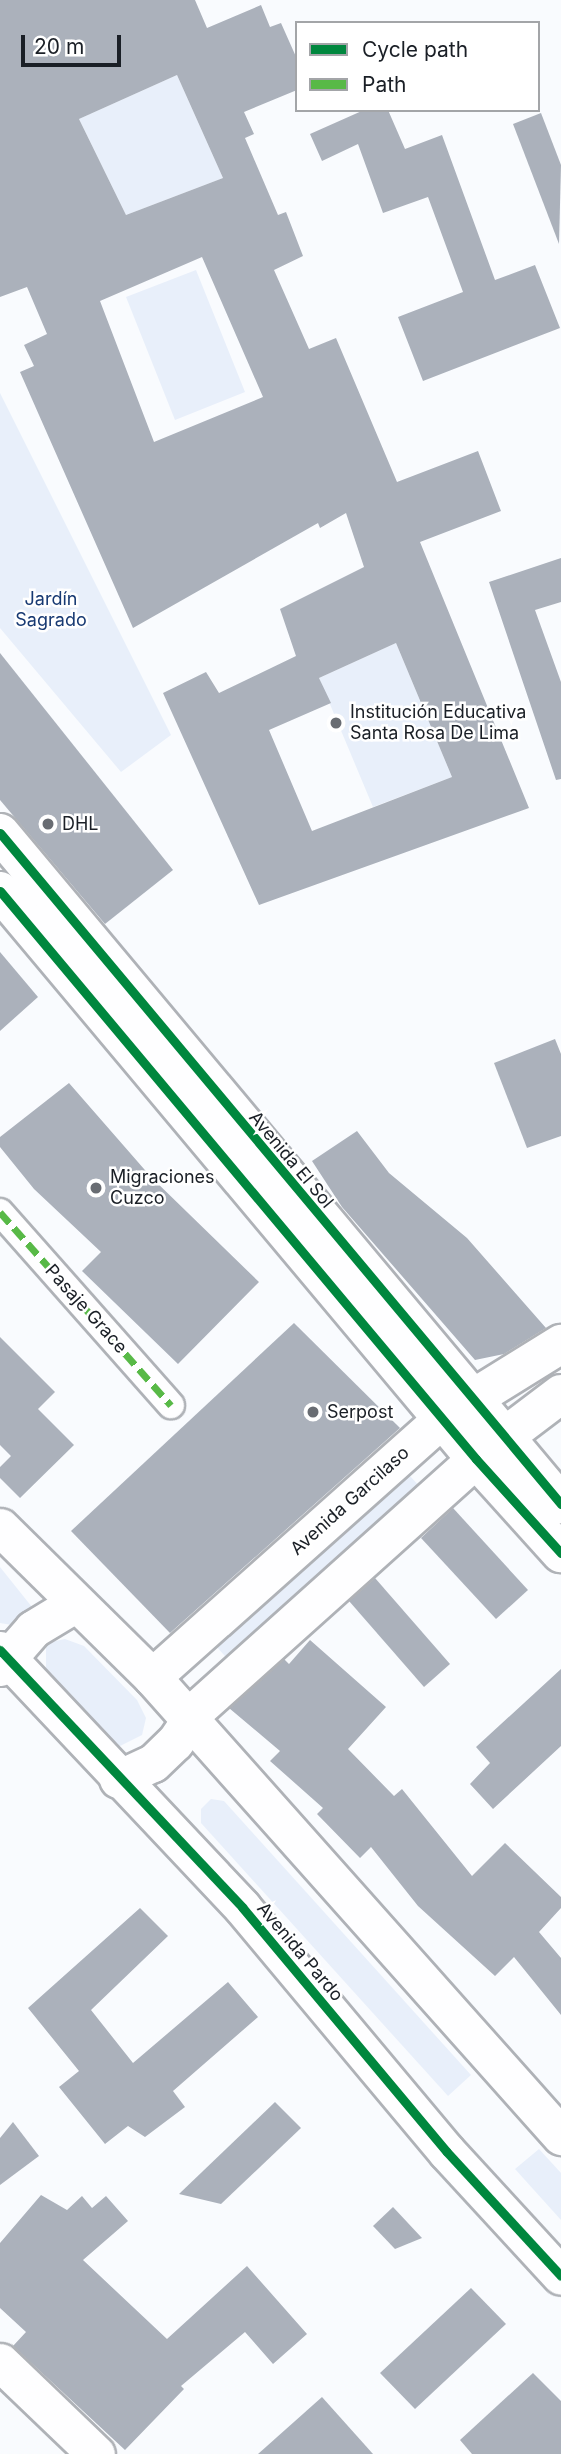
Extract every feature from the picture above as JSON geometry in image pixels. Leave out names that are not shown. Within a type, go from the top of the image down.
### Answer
[{"type":"street","name":"Avenida El Sol","points":[[0,833],[457,1409]]},
{"type":"street","name":"Avenida El Sol","points":[[0,891],[457,1409],[489,1447],[561,1553]]},
{"type":"street","name":"Pasaje Grace","points":[[0,1212],[171,1405]]},
{"type":"street","name":"Avenida Garcilaso","points":[[152,1677],[457,1409],[561,1344]]},
{"type":"street","points":[[118,1779],[153,1763],[191,1720],[489,1447],[561,1394]]},
{"type":"street","name":"Avenida El Sol","points":[[489,1447],[561,1504]]},
{"type":"street","points":[[0,1527],[152,1677],[561,2136]]},
{"type":"street","points":[[2,1658],[33,1629],[76,1603]]},
{"type":"street","name":"Avenida Pardo","points":[[2,1658],[242,1907],[447,2152],[561,2276]]},
{"type":"street","points":[[0,2362],[96,2454]]},
{"type":"green space","points":[[177,75],[223,178],[126,215],[79,119]]},
{"type":"green space","points":[[196,270],[245,392],[175,420],[126,297]]},
{"type":"green space","name":"Jardín Sagrado","points":[[0,393],[171,735],[121,772],[0,628]]},
{"type":"green space","points":[[396,643],[452,777],[373,807],[319,678]]},
{"type":"green space","points":[[408,1474],[426,1493],[233,1665],[215,1645]]},
{"type":"green space","points":[[0,1567],[32,1607],[24,1627],[0,1623]]},
{"type":"green space","points":[[65,1639],[84,1646],[137,1700],[146,1718],[142,1735],[118,1747],[97,1734],[46,1668],[46,1643]]},
{"type":"green space","points":[[211,1799],[224,1801],[471,2075],[448,2096],[201,1823],[201,1809]]},
{"type":"green space","points":[[539,2149],[561,2173],[561,2220],[515,2169]]},
{"type":"building","points":[[0,0],[195,0],[207,28],[261,5],[270,27],[281,23],[295,54],[295,91],[244,112],[254,134],[245,138],[278,215],[286,212],[303,256],[274,270],[309,349],[336,338],[397,482],[478,451],[501,511],[420,542],[529,808],[259,905],[163,693],[206,672],[219,693],[296,656],[280,609],[364,567],[346,513],[320,528],[318,523],[133,628],[20,372],[34,366],[24,345],[47,334],[27,287],[0,297]],"holes":[[[177,75],[223,178],[126,215],[79,119]],[[202,257],[263,397],[154,442],[100,301]],[[396,643],[452,777],[312,831],[269,730],[331,703],[319,678]]]},
{"type":"building","points":[[360,112],[389,112],[405,149],[442,135],[495,280],[535,265],[560,328],[423,381],[398,317],[463,292],[428,197],[383,213],[358,144],[322,161],[310,134]]},
{"type":"building","points":[[541,113],[561,165],[559,244],[513,124]]},
{"type":"building","points":[[561,558],[561,602],[535,610],[561,682],[561,779],[556,780],[489,582]]},
{"type":"building","points":[[0,653],[173,870],[105,924],[0,800]]},
{"type":"building","points":[[0,952],[38,997],[0,1031]]},
{"type":"building","points":[[555,1039],[561,1054],[561,1136],[527,1148],[494,1063]]},
{"type":"building","points":[[69,1083],[151,1177],[259,1282],[178,1364],[82,1271],[101,1252],[34,1189],[0,1147],[0,1137]]},
{"type":"building","points":[[357,1131],[389,1173],[467,1238],[546,1328],[504,1354],[475,1360],[342,1207],[312,1161]]},
{"type":"building","points":[[294,1323],[400,1428],[170,1633],[71,1531]]},
{"type":"building","points":[[0,1337],[55,1392],[38,1409],[74,1445],[20,1498],[0,1478],[0,1467],[11,1456],[0,1445]]},
{"type":"building","points":[[453,1508],[528,1590],[496,1619],[421,1538]]},
{"type":"building","points":[[375,1578],[450,1664],[424,1687],[349,1601]]},
{"type":"building","points":[[310,1640],[386,1707],[348,1749],[394,1796],[402,1789],[472,1876],[505,1843],[561,1897],[561,1908],[539,1932],[561,1958],[561,2015],[514,1957],[495,1976],[418,1906],[371,1847],[360,1858],[317,1814],[323,1808],[270,1761],[280,1751],[229,1708],[284,1659],[289,1664]]},
{"type":"building","points":[[561,1669],[561,1746],[493,1809],[470,1784],[490,1763],[476,1747]]},
{"type":"building","points":[[140,1908],[168,1936],[91,2010],[133,2063],[228,1982],[258,2017],[173,2091],[185,2107],[145,2137],[128,2126],[105,2144],[59,2087],[79,2071],[28,2008]]},
{"type":"building","points":[[275,2102],[301,2128],[221,2204],[179,2194]]},
{"type":"building","points":[[13,2122],[39,2156],[0,2185],[0,2138]]},
{"type":"building","points":[[41,2195],[67,2210],[82,2196],[92,2208],[106,2196],[128,2221],[83,2260],[167,2339],[247,2266],[307,2334],[273,2364],[245,2332],[181,2386],[184,2389],[125,2450],[13,2346],[26,2332],[0,2308],[0,2243]]},
{"type":"building","points":[[393,2207],[422,2238],[395,2249],[373,2226]]},
{"type":"building","points":[[471,2288],[506,2324],[415,2409],[380,2373]]},
{"type":"building","points":[[533,2373],[561,2401],[561,2454],[472,2454],[460,2440]]},
{"type":"building","points":[[322,2397],[373,2454],[258,2454]]},
{"type":"marked path","points":[[0,1212],[171,1405]]},
{"type":"cycle path","points":[[0,833],[561,1504]]},
{"type":"cycle path","points":[[0,891],[476,1459],[561,1553]]},
{"type":"cycle path","points":[[0,1650],[242,1907],[447,2152],[561,2276]]},
{"type":"place","name":"Institución Educativa Santa Rosa De Lima","points":[[336,723]]},
{"type":"place","name":"DHL","points":[[48,824]]},
{"type":"place","name":"Migraciones Cuzco","points":[[96,1188]]},
{"type":"place","name":"Serpost","points":[[313,1412]]}]
